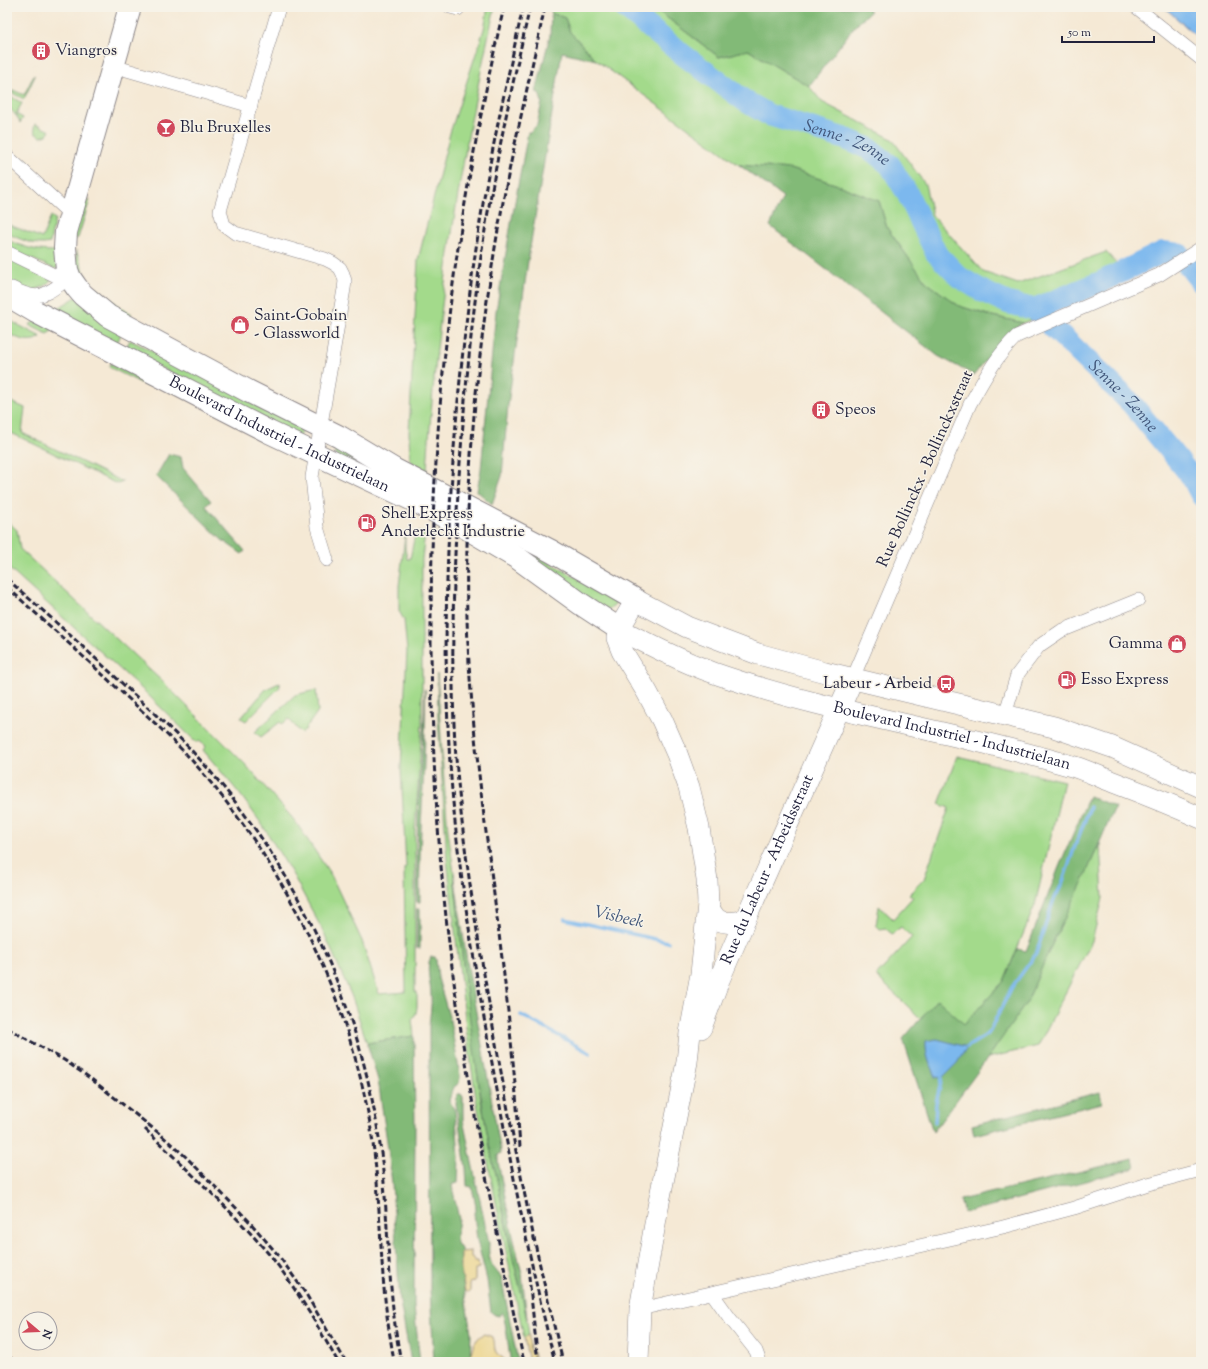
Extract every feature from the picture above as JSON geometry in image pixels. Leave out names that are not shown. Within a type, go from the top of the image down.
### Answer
[{"type":"highway","points":[[70,278],[67,270],[64,248],[66,232],[130,7]]},
{"type":"highway","name":"Boulevard Industriel - Industrielaan","points":[[70,278],[76,288],[108,316],[241,388],[340,437],[395,470],[544,547],[636,600]]},
{"type":"highway","name":"Boulevard Industriel - Industrielaan","points":[[7,295],[36,312],[269,432],[413,500],[468,529],[519,559],[581,604],[619,629]]},
{"type":"main road","name":"Boulevard Industriel - Industrielaan","points":[[636,600],[687,627],[725,642],[787,662],[1054,727],[1112,747],[1201,787]]},
{"type":"main road","points":[[636,600],[619,629],[617,638],[622,651],[662,720],[677,754],[689,787],[699,828],[707,880],[708,904],[703,964],[690,1033],[687,1062],[658,1207],[640,1309],[638,1362]]},
{"type":"main road","name":"Boulevard Industriel - Industrielaan","points":[[619,629],[675,657],[712,672],[783,695],[996,745],[1077,767],[1199,814]]},
{"type":"main road","name":"Rue du Labeur - Arbeidsstraat","points":[[687,1062],[744,920],[852,678]]},
{"type":"main road","points":[[708,904],[714,917],[721,921],[738,922],[744,920]]},
{"type":"main road","points":[[703,964],[725,966]]},
{"type":"street","points":[[279,7],[220,211],[224,225],[235,232],[326,259],[340,268],[343,274],[345,281],[343,296],[312,477],[317,527],[327,560]]},
{"type":"street","points":[[1136,7],[1201,59]]},
{"type":"street","points":[[113,66],[251,106]]},
{"type":"street","points":[[7,156],[70,214]]},
{"type":"street","name":"Rue Bollinckx - Bollinckxstraat","points":[[852,678],[970,404],[987,373],[1008,344],[1017,336],[1159,275],[1201,248]]},
{"type":"street","points":[[7,252],[56,276],[70,278]]},
{"type":"street","points":[[7,285],[26,294],[35,296],[43,295],[70,278]]},
{"type":"street","points":[[1006,715],[1017,676],[1039,646],[1061,631],[1138,600]]},
{"type":"street","points":[[640,1309],[1003,1227],[1074,1208],[1148,1184],[1201,1170]]},
{"type":"street","points":[[712,1293],[756,1351],[760,1362]]},
{"type":"green space","points":[[488,7],[495,7],[482,64],[460,179],[451,238],[436,354],[427,471],[410,461],[409,432],[418,260],[450,133],[484,29]]},
{"type":"green space","points":[[553,7],[653,7],[719,57],[748,50],[809,86],[822,102],[892,139],[925,184],[932,215],[983,272],[1018,284],[1106,252],[1130,278],[1082,301],[1023,323],[988,315],[959,306],[926,282],[887,228],[879,201],[790,169],[739,165],[596,60],[570,32],[565,18],[551,13]]},
{"type":"green space","points":[[653,7],[864,7],[871,11],[854,27],[809,86],[748,50],[719,57]]},
{"type":"green space","points":[[551,13],[565,18],[570,32],[596,60],[562,52],[529,254],[508,405],[502,476],[492,504],[477,491],[481,469],[496,311],[528,132],[530,132],[537,125],[542,102],[539,93],[536,92],[550,35]]},
{"type":"green space","points":[[34,75],[35,76],[24,99],[12,93],[13,90],[24,95]]},
{"type":"green space","points":[[8,96],[22,103],[16,114],[23,118],[20,123],[8,105]]},
{"type":"green space","points":[[35,124],[50,131],[47,135],[41,137],[35,133]]},
{"type":"green space","points":[[739,165],[790,169],[879,201],[887,228],[926,282],[959,306],[988,315],[1023,323],[1007,333],[974,375],[938,356],[770,226],[783,197]]},
{"type":"green space","points":[[90,199],[78,238],[71,239],[80,204]]},
{"type":"green space","points":[[51,216],[55,219],[50,243],[33,243],[7,233],[7,224],[42,238]]},
{"type":"green space","points":[[7,240],[31,248],[56,251],[58,267],[55,269],[7,248]]},
{"type":"green space","points":[[76,250],[86,277],[84,280],[76,273]]},
{"type":"green space","points":[[7,257],[52,279],[45,286],[32,291],[7,281]]},
{"type":"green space","points":[[96,288],[132,314],[127,316],[90,292]]},
{"type":"green space","points":[[76,297],[121,334],[118,341],[113,343],[52,312]]},
{"type":"green space","points":[[7,319],[41,337],[28,340],[20,339],[7,333]]},
{"type":"green space","points":[[37,320],[55,329],[47,334],[29,325]]},
{"type":"green space","points":[[130,340],[300,424],[302,432],[299,436],[129,352],[127,346]]},
{"type":"green space","points":[[111,363],[129,373],[137,371],[155,381],[147,386],[109,367]]},
{"type":"green space","points":[[7,400],[25,408],[22,433],[123,482],[117,484],[7,431]]},
{"type":"green space","points":[[340,448],[616,599],[615,604],[609,609],[604,608],[335,455],[335,451]]},
{"type":"green space","points":[[169,454],[181,457],[183,468],[211,501],[206,506],[245,551],[242,554],[222,540],[156,476]]},
{"type":"green space","points":[[7,521],[17,530],[20,549],[165,684],[244,763],[295,821],[331,875],[362,941],[379,994],[406,992],[404,868],[406,867],[401,768],[407,651],[404,620],[399,611],[399,586],[405,536],[407,559],[410,559],[415,534],[418,532],[425,533],[422,559],[422,724],[415,830],[415,992],[417,992],[417,1007],[416,1013],[412,1020],[414,1036],[367,1043],[352,997],[324,933],[293,875],[263,826],[239,793],[203,750],[206,746],[199,741],[197,743],[144,691],[7,567]]},
{"type":"green space","points":[[437,674],[448,831],[454,873],[463,965],[481,1101],[508,1238],[528,1325],[529,1335],[524,1338],[476,1098],[466,1027],[447,859],[438,716]]},
{"type":"green space","points":[[279,683],[280,687],[246,721],[241,718],[266,689]]},
{"type":"green space","points":[[425,689],[425,742],[420,849],[420,902],[417,902],[418,806],[424,728]]},
{"type":"green space","points":[[316,690],[318,711],[304,731],[301,733],[289,719],[282,724],[280,722],[261,737],[255,732],[295,695]]},
{"type":"green space","points":[[957,756],[1064,781],[1035,905],[1004,981],[964,1024],[924,1014],[920,1018],[876,976],[912,937],[901,927],[892,934],[885,928],[880,929],[876,925],[879,906],[893,919],[913,897],[909,894],[924,879],[949,808],[939,804]]},
{"type":"green space","points":[[1089,796],[1115,807],[1027,1002],[933,1132],[903,1039],[937,999],[964,1024],[1004,981],[1017,949],[1026,951]]},
{"type":"green space","points":[[1100,843],[1103,898],[1092,941],[1038,1046],[988,1058],[1053,942]]},
{"type":"green space","points":[[454,873],[467,961],[501,1153],[498,1155],[498,1162],[522,1274],[527,1319],[493,1164],[480,1092],[465,983]]},
{"type":"green space","points":[[417,909],[420,909],[420,948],[417,948]]},
{"type":"green space","points":[[431,957],[435,957],[436,960],[438,978],[450,1020],[460,1075],[459,1083],[454,1087],[449,1100],[455,1111],[457,1131],[459,1157],[458,1183],[453,1184],[452,1186],[459,1219],[456,1234],[457,1243],[461,1249],[461,1270],[471,1334],[470,1362],[434,1362],[430,1289],[429,1025],[431,991],[428,966]]},
{"type":"green space","points":[[414,1036],[414,1307],[420,1362],[411,1362],[400,1302],[388,1148],[378,1080],[367,1043]]},
{"type":"green space","points":[[1100,1092],[1102,1103],[974,1135],[972,1125]]},
{"type":"green space","points":[[457,1094],[461,1094],[463,1097],[463,1120],[489,1243],[489,1257],[494,1269],[501,1276],[518,1362],[511,1362],[502,1312],[499,1316],[491,1312],[487,1280],[477,1240],[474,1213],[476,1207],[472,1187],[467,1186],[466,1168],[456,1104]]},
{"type":"green space","points":[[1133,1159],[1135,1168],[964,1213],[960,1200]]},
{"type":"sand","points":[[471,1251],[471,1257],[475,1261],[478,1261],[479,1268],[475,1269],[475,1280],[474,1282],[470,1283],[470,1291],[468,1293],[465,1291],[461,1270],[461,1252]]},
{"type":"sand","points":[[484,1334],[493,1337],[496,1352],[506,1362],[470,1362],[475,1342]]},
{"type":"sand","points":[[529,1335],[530,1352],[533,1352],[535,1362],[529,1362],[524,1338]]},
{"type":"water","points":[[1164,7],[1201,7],[1201,40]]},
{"type":"water","points":[[937,1039],[967,1047],[957,1063],[942,1078],[935,1077],[926,1050],[926,1041]]},
{"type":"waterway","name":"Senne - Zenne","points":[[624,7],[682,54],[745,101],[769,115],[846,139],[870,149],[890,165],[907,193],[936,253],[959,277],[984,292],[1008,303],[1034,309],[1131,403],[1192,477],[1201,495]]},
{"type":"waterway","name":"Senne - Zenne","points":[[1034,309],[1101,282],[1163,252],[1179,254],[1201,282]]},
{"type":"waterway","points":[[967,1047],[988,1034],[1012,987],[1036,954],[1053,902],[1062,884],[1090,807]]},
{"type":"waterway","name":"Visbeek","points":[[565,919],[668,942]]},
{"type":"waterway","name":"Visbeek","points":[[521,1015],[590,1053]]},
{"type":"waterway","points":[[935,1122],[936,1103],[942,1078]]},
{"type":"railway","points":[[504,7],[472,165],[458,245],[448,325],[436,457],[431,589],[431,655],[440,854],[454,982],[463,1046],[485,1173],[524,1362]]},
{"type":"railway","points":[[523,7],[500,112],[481,214],[465,332],[457,411],[449,522],[446,681],[451,784],[459,861],[470,937],[512,1169],[528,1247],[555,1362]]},
{"type":"railway","points":[[530,7],[511,90],[485,230],[469,353],[459,476],[454,569],[453,693],[456,764],[464,843],[482,960],[502,1079],[518,1160],[563,1362]]},
{"type":"railway","points":[[520,1147],[514,1067],[471,697],[467,618],[468,506],[476,393],[490,281],[509,171],[545,7]]},
{"type":"railway","points":[[7,579],[97,659],[168,726],[192,751],[226,791],[257,832],[286,876],[311,922],[332,970],[350,1019],[365,1069],[376,1120],[380,1142],[393,1306],[401,1362]]},
{"type":"railway","points":[[7,587],[144,712],[186,754],[220,793],[250,835],[278,878],[303,924],[325,970],[343,1019],[358,1068],[369,1118],[375,1163],[385,1299],[394,1362]]},
{"type":"railway","points":[[7,1028],[64,1060],[90,1078],[160,1134],[186,1157],[248,1220],[279,1256],[306,1294],[346,1362]]},
{"type":"railway","points":[[145,1129],[227,1208],[273,1259],[299,1296],[338,1362]]},
{"type":"railway","points":[[528,1267],[538,1362]]},
{"type":"railway","points":[[7,1355],[15,1362]]},
{"type":"place","name":"Viangros","points":[[41,51]]},
{"type":"place","name":"Blu Bruxelles","points":[[166,128]]},
{"type":"place","name":"Saint-Gobain - Glassworld","points":[[240,325]]},
{"type":"place","name":"Speos","points":[[821,410]]},
{"type":"place","name":"Shell Express Anderlecht Industrie","points":[[367,523]]},
{"type":"place","name":"Gamma","points":[[1177,644]]},
{"type":"place","name":"Esso Express","points":[[1067,680]]},
{"type":"place","name":"Labeur - Arbeid","points":[[946,684]]}]
